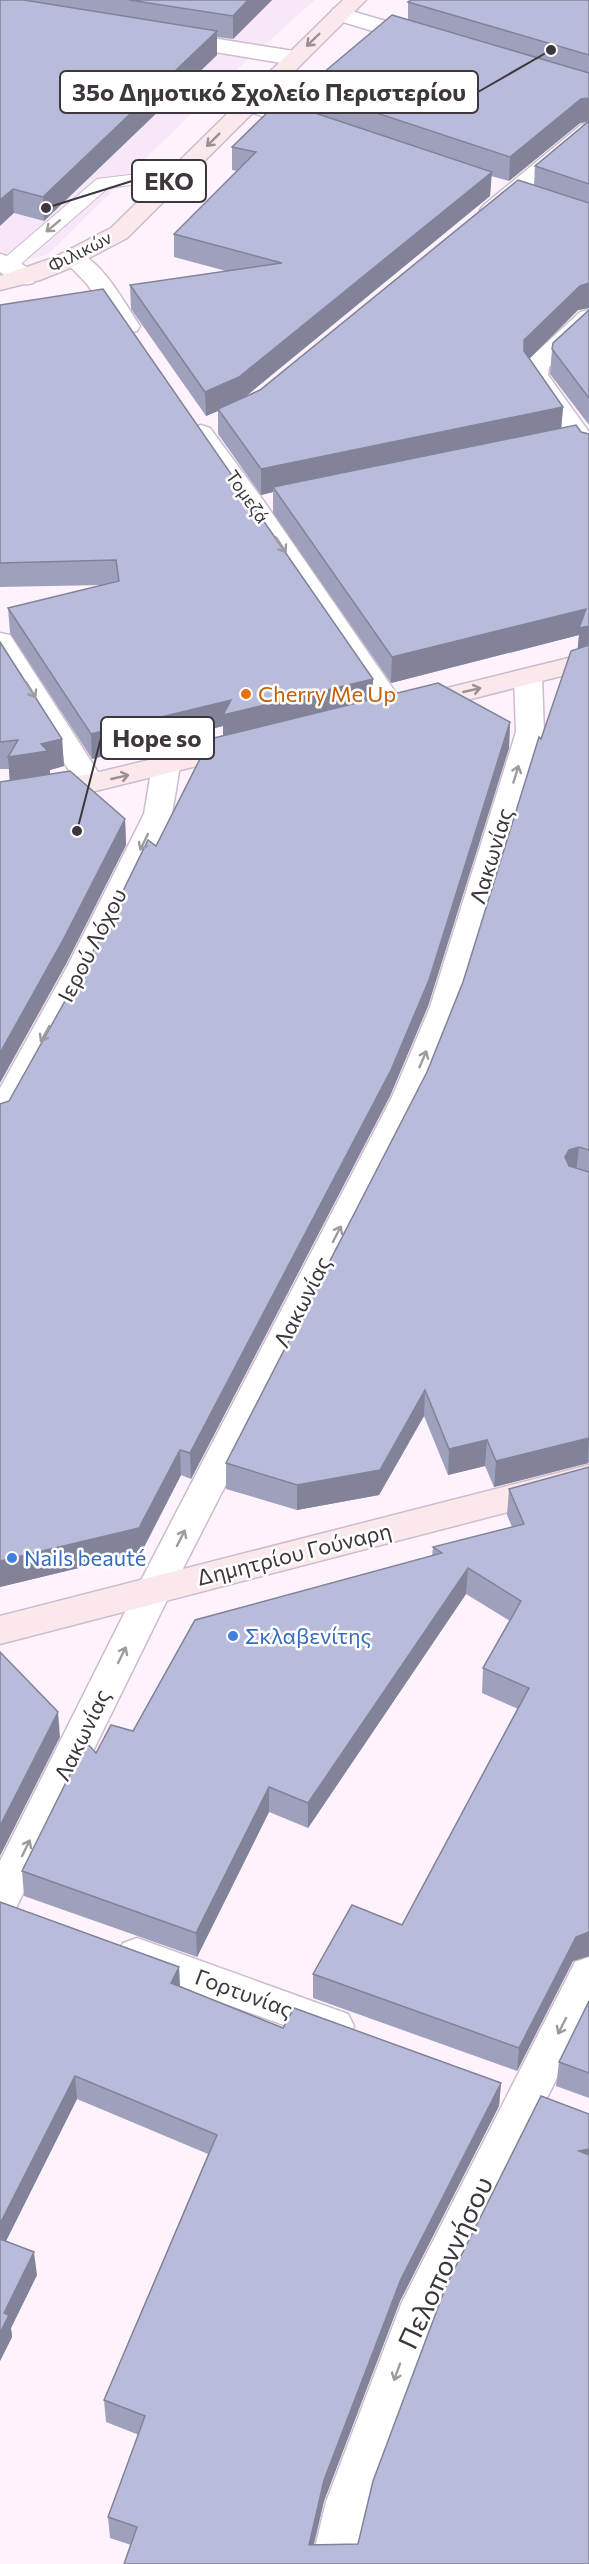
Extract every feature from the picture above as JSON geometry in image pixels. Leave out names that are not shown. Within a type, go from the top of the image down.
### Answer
[{"type":"street","points":[[348,7],[442,45]]},
{"type":"street","name":"Φιλικών","points":[[8,272],[75,259],[119,232],[348,7]]},
{"type":"street","points":[[153,36],[294,58]]},
{"type":"street","points":[[248,104],[327,130]]},
{"type":"street","points":[[476,224],[589,130]]},
{"type":"street","points":[[75,259],[96,279],[141,345]]},
{"type":"street","points":[[579,442],[536,375],[537,365],[589,317]]},
{"type":"street","name":"Τομεζά","points":[[202,421],[266,503],[381,712],[528,677]]},
{"type":"street","points":[[0,641],[91,783]]},
{"type":"street","points":[[528,677],[589,661]]},
{"type":"street","name":"Λακωνίας","points":[[11,1908],[154,1590],[408,1096],[445,1007],[530,732],[528,677]]},
{"type":"street","points":[[0,797],[91,783],[268,740]]},
{"type":"street","name":"Ιερού Λόχου","points":[[0,1117],[82,967],[158,814],[166,766]]},
{"type":"street","name":"Δημητρίου Γούναρη","points":[[0,1630],[589,1478]]},
{"type":"street","name":"Γορτυνίας","points":[[101,1942],[370,2038]]},
{"type":"street","name":"Πελοποννήσου","points":[[333,2564],[348,2502],[423,2302],[526,2094],[589,1974]]},
{"type":"lane","points":[[8,272],[104,183],[179,174]]},
{"type":"shaded area","points":[[0,0],[315,0],[235,71],[47,255],[0,265]]},
{"type":"building","points":[[0,0],[24,0],[217,31],[43,197],[13,189],[0,200]]},
{"type":"building","points":[[129,0],[248,0],[233,16]]},
{"type":"building","points":[[411,0],[589,0],[589,55],[408,2]]},
{"type":"building","points":[[392,15],[589,73],[589,98],[581,99],[510,157],[304,89]]},
{"type":"building","points":[[285,103],[492,172],[239,377],[205,392],[130,285],[282,263],[174,234],[256,152],[232,147],[273,107],[277,108]]},
{"type":"building","points":[[589,121],[589,184],[535,166]]},
{"type":"building","points":[[518,180],[589,203],[589,283],[580,286],[524,340],[524,351],[563,407],[261,469],[218,409],[260,390]]},
{"type":"building","points":[[103,289],[373,679],[223,715],[231,700],[91,734],[8,608],[119,581],[116,560],[0,563],[0,305]]},
{"type":"building","points":[[589,310],[589,398],[552,349],[553,343]]},
{"type":"building","points":[[576,425],[581,432],[589,434],[589,626],[579,628],[586,609],[392,657],[273,487]]},
{"type":"building","points":[[0,642],[62,739],[41,744],[48,751],[8,757],[18,740],[0,742]]},
{"type":"building","points":[[589,645],[589,1150],[579,1147],[569,1150],[565,1157],[569,1166],[589,1172],[589,1438],[496,1461],[487,1440],[449,1449],[425,1390],[380,1470],[297,1485],[226,1463],[427,1072],[463,982],[539,737],[541,739],[571,651]]},
{"type":"building","points":[[438,683],[510,722],[429,980],[391,1070],[190,1453],[180,1450],[139,1528],[0,1561],[0,1104],[9,1101],[98,942],[148,840],[156,846],[210,739]]},
{"type":"building","points":[[70,771],[125,819],[63,940],[0,1053],[0,782]]},
{"type":"building","points":[[589,1467],[589,1932],[576,1937],[519,2048],[313,1974],[352,1905],[402,1925],[529,1688],[483,1668],[521,1601],[468,1568],[308,1803],[269,1787],[196,1933],[22,1871],[86,1742],[96,1753],[111,1725],[133,1731],[195,1620],[442,1553],[433,1547],[524,1524],[509,1489]]},
{"type":"building","points":[[0,1652],[58,1712],[0,1826]]},
{"type":"building","points":[[0,1902],[179,1967],[171,1983],[283,2028],[294,2008],[501,2083],[401,2279],[324,2480],[309,2545],[358,2544],[373,2481],[446,2286],[541,2096],[589,2114],[589,2149],[579,2151],[589,2155],[589,2564],[124,2564],[137,2527],[108,2517],[145,2416],[104,2400],[217,2135],[75,2076],[0,2224]]},
{"type":"building","points":[[589,2001],[589,2073],[559,2062]]},
{"type":"building","points":[[0,2239],[34,2252],[4,2313],[9,2315],[0,2333]]},
{"type":"place","name":"35ο Δημοτικό Σχολείο Περιστερίου","points":[[551,50]]},
{"type":"place","name":"EKO","points":[[46,208]]},
{"type":"place","name":"Cherry Me Up","points":[[246,694]]},
{"type":"place","name":"Hope so","points":[[77,831]]},
{"type":"place","name":"Nails beauté","points":[[12,1558]]},
{"type":"place","name":"Σκλαβενίτης","points":[[233,1636]]}]
